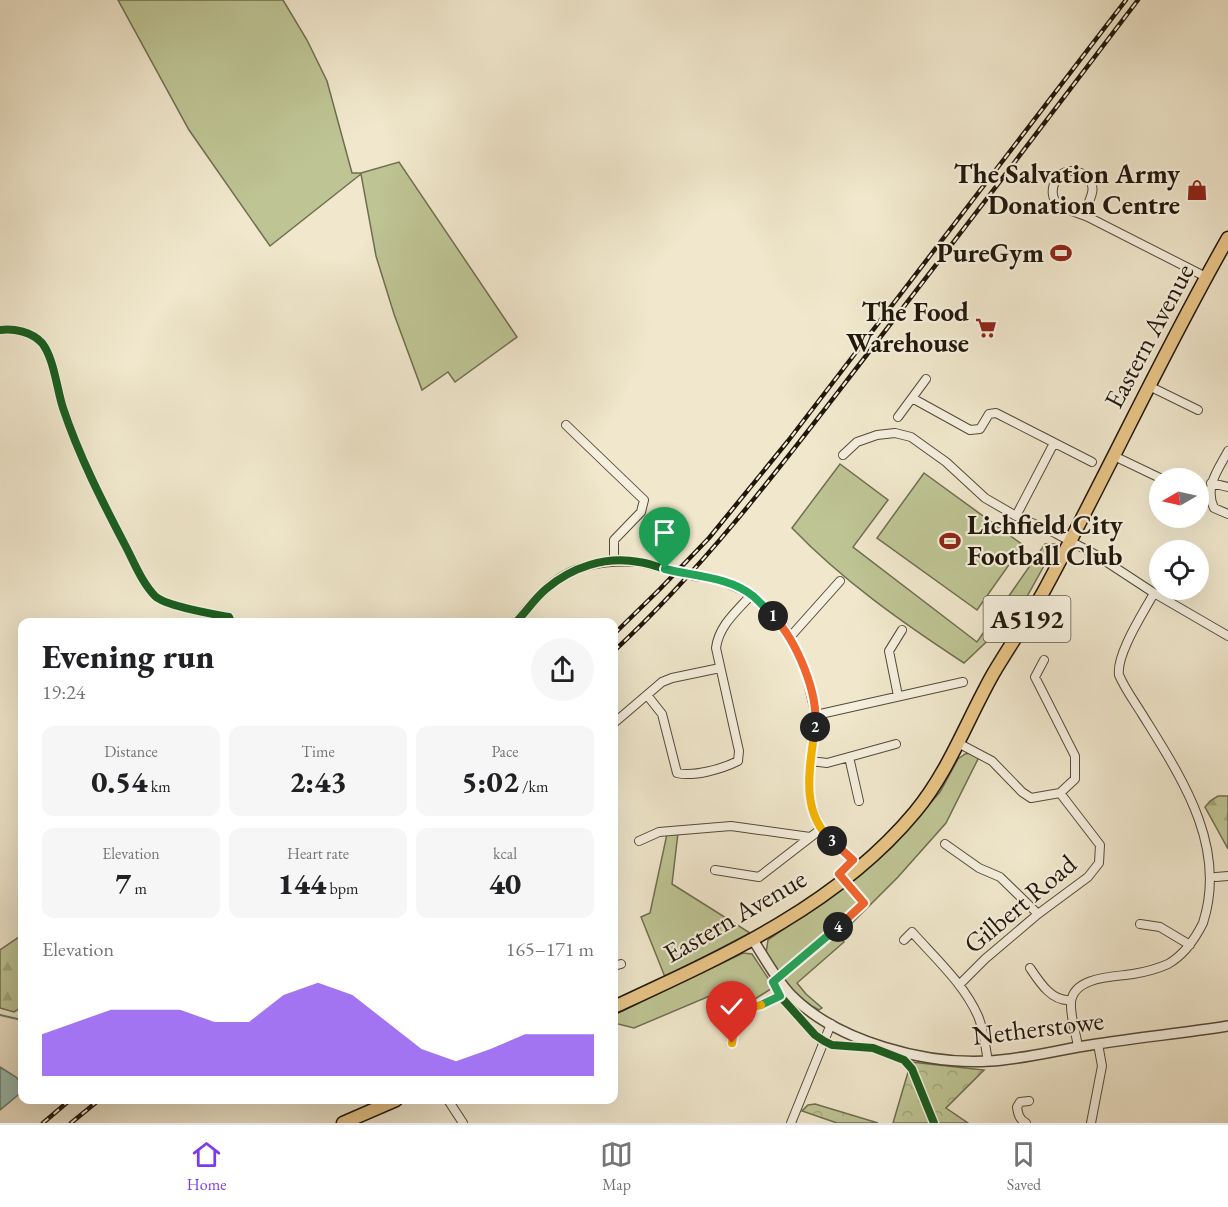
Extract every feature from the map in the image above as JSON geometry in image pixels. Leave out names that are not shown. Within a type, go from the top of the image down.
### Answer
[{"type":"highway","name":"Eastern Avenue","points":[[618,1004],[665,984],[753,940],[813,901],[859,867],[915,812],[938,782],[982,693],[1045,589],[1228,238]]},
{"type":"highway","points":[[343,1123],[387,1104]]},
{"type":"street","points":[[1088,217],[1087,204],[1091,199],[1093,189],[1090,180],[1085,175],[1072,170],[1065,171],[1055,182],[1052,192],[1053,199],[1059,205],[1088,217],[1206,277]]},
{"type":"street","points":[[0,330],[8,329],[26,333],[42,343],[50,358],[64,408],[93,483],[145,583],[157,598],[229,618]]},
{"type":"street","points":[[898,417],[926,379]]},
{"type":"street","points":[[1149,386],[1198,410]]},
{"type":"street","points":[[912,398],[970,430],[980,429],[989,414],[996,413],[1092,462]]},
{"type":"street","points":[[567,424],[644,500],[641,512],[614,540],[614,561]]},
{"type":"street","points":[[843,455],[857,442],[877,435],[895,433],[911,437],[946,462],[985,498],[1016,516],[1096,555],[1149,590]]},
{"type":"street","points":[[1016,516],[1054,443]]},
{"type":"street","points":[[1228,451],[1211,483],[1210,499],[1214,508],[1228,514]]},
{"type":"street","points":[[1114,456],[1149,473]]},
{"type":"street","points":[[1211,483],[1228,487]]},
{"type":"street","points":[[520,618],[545,590],[567,574],[593,562],[639,562],[694,576],[714,578],[752,594],[783,626],[806,675],[816,715],[808,782],[810,802],[821,829],[859,867]]},
{"type":"street","points":[[790,637],[840,581]]},
{"type":"street","points":[[647,695],[662,714],[677,773],[686,775],[738,761],[739,751],[716,648],[723,626],[752,594]]},
{"type":"street","points":[[1030,969],[1048,992],[1065,1001],[1071,1000],[1083,984],[1097,978],[1153,970],[1169,963],[1190,945],[1207,915],[1216,877],[1214,849],[1199,810],[1119,675],[1118,668],[1123,655],[1150,600]]},
{"type":"street","points":[[1166,600],[1228,636]]},
{"type":"street","points":[[898,696],[889,651],[902,630]]},
{"type":"street","points":[[958,742],[992,761],[1022,792],[1031,798],[1060,794],[1075,779],[1075,756],[1035,677],[1044,660]]},
{"type":"street","points":[[618,720],[662,682],[720,668]]},
{"type":"street","points":[[816,715],[963,682]]},
{"type":"street","points":[[811,761],[827,763],[896,744]]},
{"type":"street","points":[[849,757],[859,801]]},
{"type":"street","name":"Gilbert Road","points":[[959,985],[984,958],[1088,876],[1099,863],[1100,845],[1060,794]]},
{"type":"street","points":[[639,841],[659,832],[731,826],[810,837]]},
{"type":"street","points":[[715,870],[759,877],[821,829]]},
{"type":"street","points":[[945,844],[979,868],[1000,877],[1038,914]]},
{"type":"street","points":[[1216,877],[1228,876]]},
{"type":"street","points":[[1140,924],[1160,927],[1190,945]]},
{"type":"street","points":[[904,940],[912,932],[959,985],[977,1015],[984,1036],[988,1061]]},
{"type":"street","name":"Netherstowe","points":[[753,940],[787,991],[803,1006],[831,1024],[869,1042],[937,1059],[1010,1060],[1078,1047],[1228,1026]]},
{"type":"street","points":[[732,1043],[730,1030],[746,1008],[767,1003],[787,991]]},
{"type":"street","points":[[1071,1000],[1078,1047]]},
{"type":"street","points":[[791,1123],[831,1024]]},
{"type":"street","points":[[1091,1123],[1102,1066],[1098,1044]]},
{"type":"street","points":[[1026,1123],[1018,1114],[1017,1107],[1020,1102],[1029,1101]]},
{"type":"street","points":[[451,1104],[463,1123]]},
{"type":"green space","points":[[118,0],[283,0],[307,40],[327,81],[352,173],[361,173],[399,162],[517,337],[455,382],[448,372],[422,390],[394,314],[376,256],[361,174],[270,246],[189,130]]},
{"type":"green space","points":[[840,464],[888,500],[853,547],[977,642],[1045,544],[1056,544],[1019,611],[964,663],[874,600],[832,566],[792,528]]},
{"type":"green space","name":"Lichfield City Football Club","points":[[924,473],[1023,545],[977,610],[877,538]]},
{"type":"green space","points":[[971,753],[979,757],[946,823],[898,877],[839,936],[844,942],[797,983],[822,1008],[819,1010],[810,1005],[789,985],[771,961],[766,953],[768,940],[852,882],[892,847],[940,792],[958,759]]},
{"type":"green space","points":[[1218,796],[1228,796],[1228,849],[1205,807]]},
{"type":"green space","points":[[678,833],[672,884],[750,933],[665,977],[641,917],[650,913],[667,834]]},
{"type":"green space","points":[[18,938],[18,1010],[14,1012],[0,1008],[0,950]]},
{"type":"green space","points":[[743,953],[752,954],[774,987],[750,1002],[719,992],[634,1028],[618,1024],[618,1013]]},
{"type":"green space","points":[[911,1062],[984,1070],[946,1108],[968,1123],[893,1123]]},
{"type":"green space","points":[[815,1104],[878,1123],[837,1123],[802,1111],[808,1105]]},
{"type":"water","points":[[0,1067],[18,1079],[18,1095],[0,1110]]},
{"type":"waterway","points":[[0,1015],[18,1019]]},
{"type":"railway","points":[[618,630],[709,538],[788,441],[1126,0]]},
{"type":"railway","points":[[618,647],[681,584],[744,512],[1138,0]]},
{"type":"railway","points":[[43,1123],[65,1104]]},
{"type":"railway","points":[[71,1123],[94,1104]]},
{"type":"cycle path","points":[[0,330],[17,330],[28,334],[38,339],[46,349],[69,426],[84,461],[138,572],[150,591],[160,600],[229,618]]},
{"type":"cycle path","points":[[520,618],[556,581],[578,569],[601,562],[614,561],[642,563],[728,583],[750,594],[774,615],[798,656],[815,705],[816,717],[808,782],[810,803],[821,828],[853,860],[839,874],[864,903],[821,943],[773,982],[780,996],[815,1035],[824,1041],[832,1045],[873,1048],[904,1060],[912,1069],[934,1123]]},
{"type":"place","name":"The Salvation Army Donation Centre","points":[[1197,190]]},
{"type":"place","name":"PureGym","points":[[1061,253]]},
{"type":"place","name":"The Food Warehouse","points":[[986,328]]},
{"type":"place","name":"Lichfield City Football Club","points":[[950,541]]},
{"type":"route","points":[[665,569],[714,578],[752,594],[783,626],[790,637],[806,675],[816,715],[808,782],[810,802],[821,829],[853,860],[839,874],[864,903],[821,943],[773,982],[780,996],[767,1003],[746,1008],[741,1013],[737,1019],[732,1043]]}]
